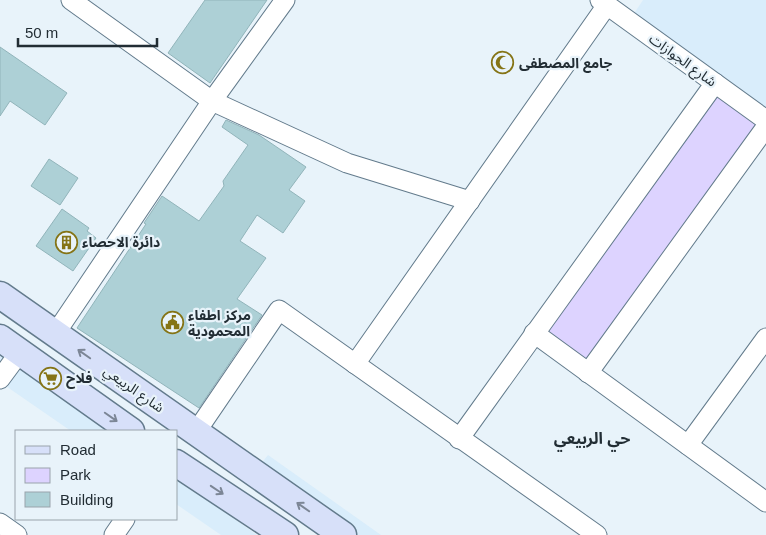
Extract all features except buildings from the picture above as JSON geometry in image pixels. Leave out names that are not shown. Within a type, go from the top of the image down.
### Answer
[{"type":"street","points":[[71,0],[212,101],[347,163],[470,201]]},
{"type":"street","points":[[55,334],[212,101],[285,0]]},
{"type":"street","points":[[355,364],[470,201],[604,2]]},
{"type":"street","name":"شارع الجوازات","points":[[604,2],[766,120]]},
{"type":"street","points":[[459,439],[715,83]]},
{"type":"street","points":[[588,373],[766,127]]},
{"type":"street","name":"شارع الربيعي","points":[[0,295],[343,535]]},
{"type":"street","points":[[196,432],[279,310],[597,535]]},
{"type":"street","points":[[534,333],[766,502]]},
{"type":"street","points":[[688,445],[766,338]]},
{"type":"street","points":[[0,379],[10,345],[130,430]]},
{"type":"street","points":[[178,464],[285,535]]},
{"type":"street","points":[[114,535],[124,520]]},
{"type":"street","points":[[0,524],[18,535]]},
{"type":"shaded area","points":[[643,0],[766,0],[766,110],[633,15]]},
{"type":"shaded area","points":[[0,353],[110,430],[70,430],[0,382]]},
{"type":"shaded area","points":[[268,455],[381,535],[350,535],[257,469]]},
{"type":"shaded area","points":[[178,478],[257,535],[221,535],[178,505]]},
{"type":"green space","points":[[715,83],[766,120],[588,373],[534,333]]},
{"type":"place","name":"جامع المصطفى","points":[[503,63]]},
{"type":"place","name":"دائرة الاحصاء","points":[[66,242]]},
{"type":"place","name":"مركز اطفاء المحمودية","points":[[172,323]]},
{"type":"place","name":"فلاح","points":[[50,378]]},
{"type":"district","name":"حي الربيعي","points":[[592,438]]}]
